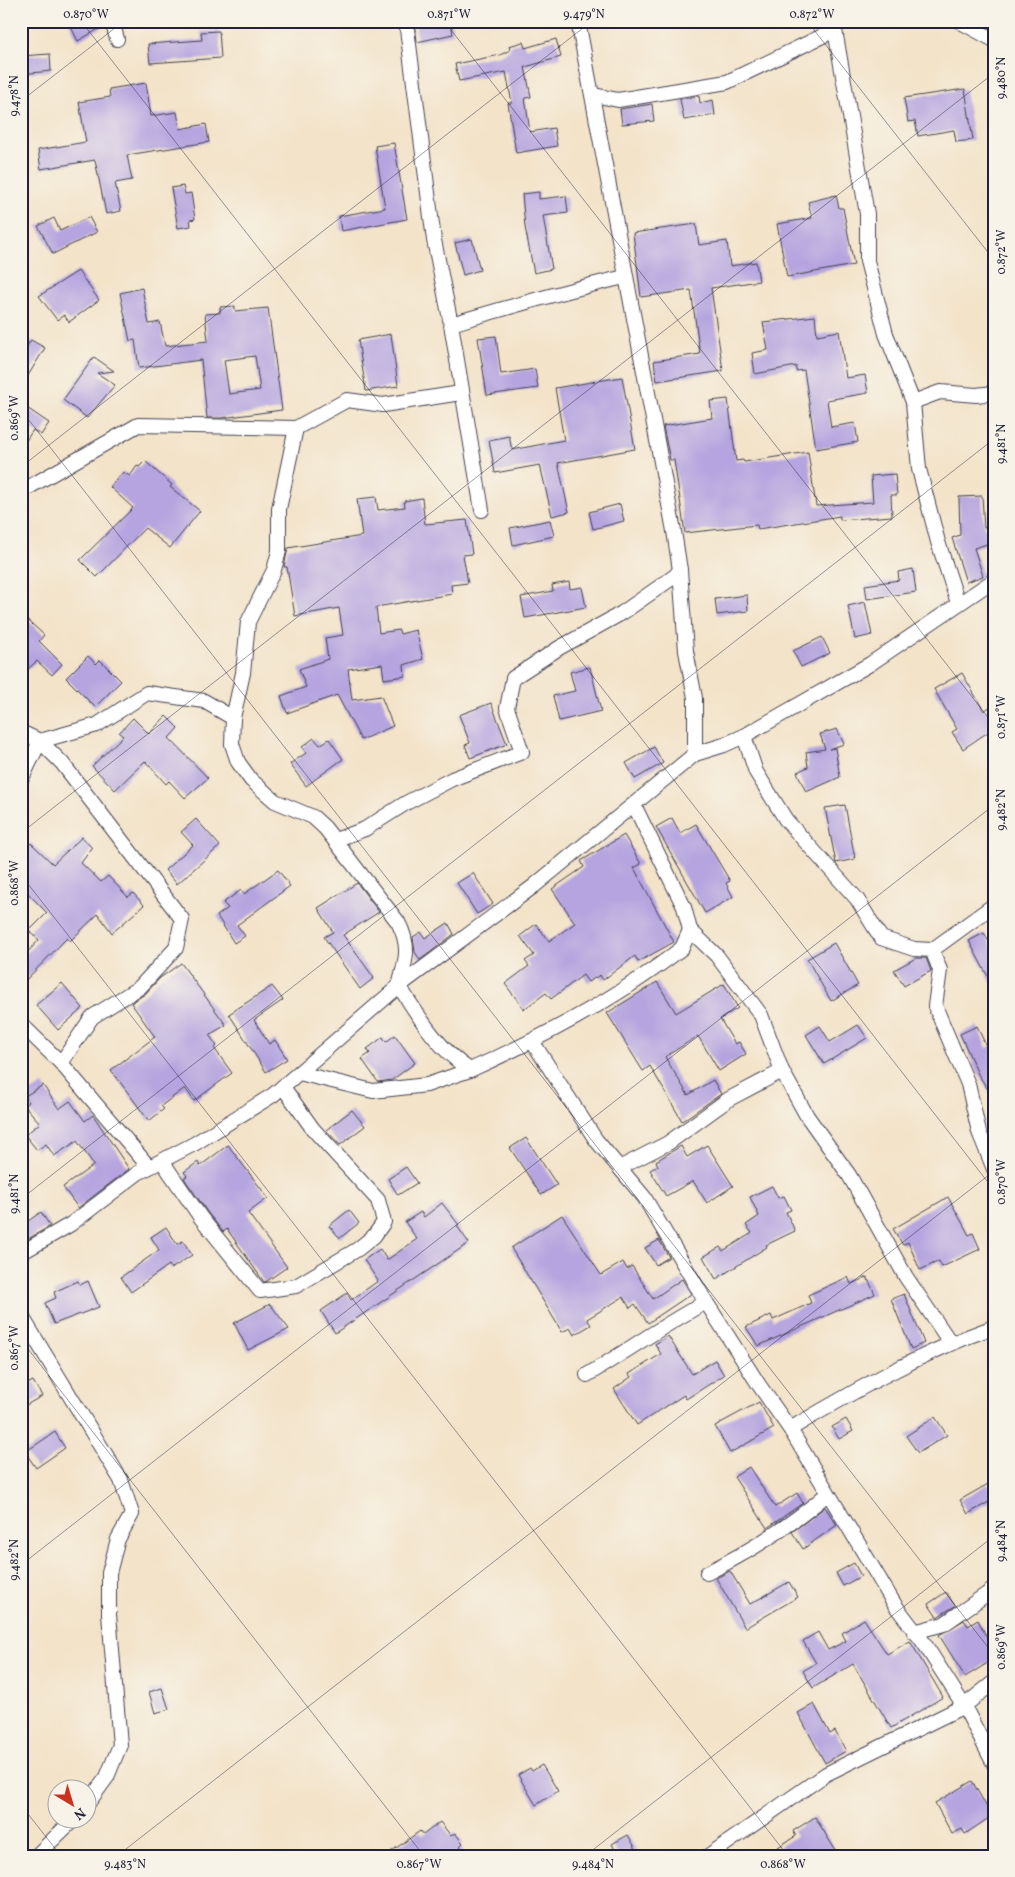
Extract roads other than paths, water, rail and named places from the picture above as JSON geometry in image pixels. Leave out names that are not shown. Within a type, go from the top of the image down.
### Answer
[{"type":"street","points":[[112,21],[117,39]]},
{"type":"street","points":[[406,21],[434,240],[451,324],[482,510]]},
{"type":"street","points":[[578,21],[594,95],[625,277],[656,433],[680,570],[686,651],[695,698],[695,754]]},
{"type":"street","points":[[960,21],[994,40]]},
{"type":"street","points":[[594,95],[618,100],[727,82],[834,26],[867,214],[867,261],[886,334],[913,402],[919,469],[938,542],[958,603]]},
{"type":"street","points":[[451,324],[538,300],[562,291],[625,277]]},
{"type":"street","points":[[913,402],[940,392],[976,395],[994,393]]},
{"type":"street","points":[[21,489],[29,487],[76,463],[138,425],[296,428],[347,400],[383,405],[461,393]]},
{"type":"street","points":[[296,428],[279,509],[279,551],[274,570],[248,622],[243,672],[233,718],[232,744],[238,762],[251,780],[274,801],[313,817],[334,840],[398,922],[404,934],[407,956],[399,986],[427,1029],[452,1058],[470,1070]]},
{"type":"street","points":[[334,840],[365,829],[406,803],[452,779],[522,752],[507,708],[512,678],[559,648],[622,613],[675,576],[680,570]]},
{"type":"street","points":[[21,1253],[71,1224],[149,1167],[273,1096],[399,986],[534,886],[634,806],[695,754],[744,736],[870,664],[994,580]]},
{"type":"street","points":[[21,780],[40,741],[97,725],[147,693],[204,700],[233,718]]},
{"type":"street","points":[[21,732],[40,741],[68,771],[182,919],[176,948],[140,987],[92,1017],[61,1063]]},
{"type":"street","points":[[744,736],[756,772],[786,820],[857,899],[881,938],[914,949],[932,950],[994,905]]},
{"type":"street","points":[[634,806],[684,907],[690,930],[717,956],[761,1015],[782,1071],[807,1116],[849,1175],[906,1277],[950,1342]]},
{"type":"street","points":[[299,1073],[373,1092],[427,1085],[470,1070],[532,1041],[667,960],[682,948],[690,930]]},
{"type":"street","points":[[932,950],[940,970],[935,1006],[968,1084],[980,1132],[994,1169]]},
{"type":"street","points":[[21,1024],[61,1063],[149,1167]]},
{"type":"street","points":[[532,1041],[596,1140],[621,1167],[668,1233],[706,1302],[759,1385],[790,1429],[827,1494],[914,1632],[924,1643],[964,1706],[994,1764]]},
{"type":"street","points":[[621,1167],[668,1143],[730,1099],[782,1071]]},
{"type":"street","points":[[162,1161],[201,1218],[260,1291],[296,1286],[358,1249],[374,1236],[384,1222],[378,1200],[313,1129],[283,1087]]},
{"type":"street","points":[[587,1375],[640,1343],[670,1321],[706,1302]]},
{"type":"street","points":[[24,1324],[121,1480],[132,1514],[118,1539],[109,1573],[108,1614],[120,1745],[107,1777],[98,1789]]},
{"type":"street","points":[[790,1429],[856,1390],[950,1342],[994,1327]]},
{"type":"street","points":[[707,1573],[768,1539],[807,1512],[827,1494]]},
{"type":"street","points":[[914,1632],[944,1624],[994,1588]]},
{"type":"street","points":[[708,1856],[826,1774],[964,1706],[994,1682]]},
{"type":"street","points":[[36,1856],[62,1830]]}]
